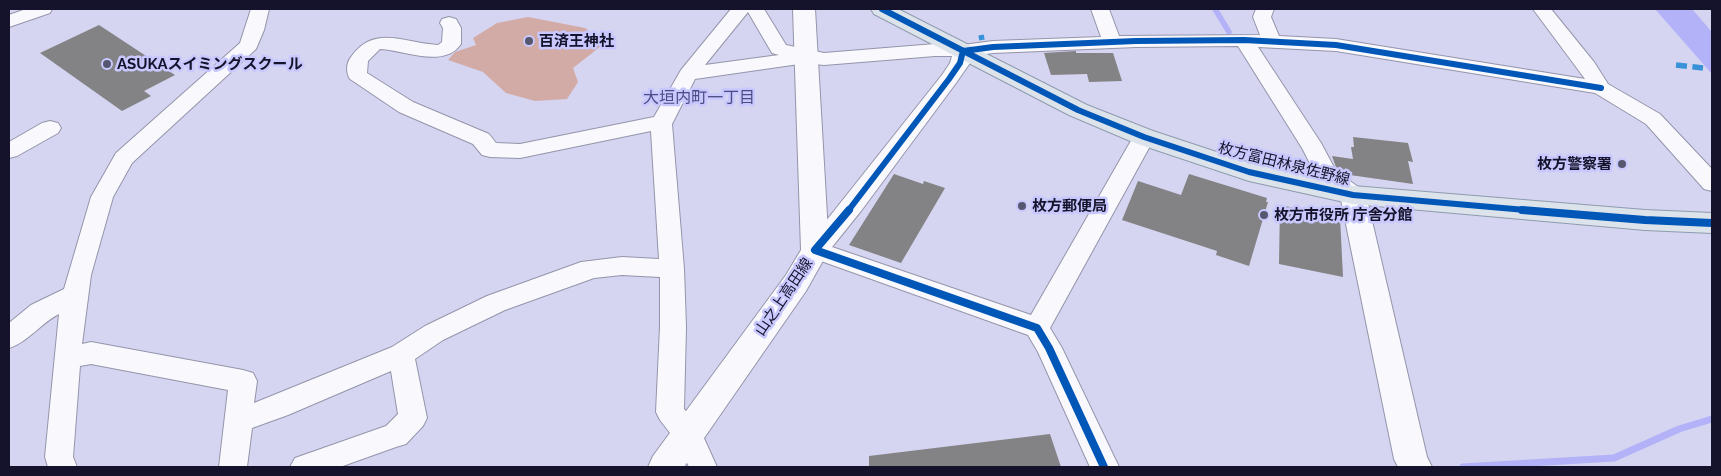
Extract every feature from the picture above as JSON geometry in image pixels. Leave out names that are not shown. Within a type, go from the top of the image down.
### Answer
[{"type":"main road","name":"枚方富田林泉佐野線","points":[[882,9],[1078,110],[1144,138],[1236,168],[1352,195],[1645,220],[1712,223]]},
{"type":"street","points":[[9,21],[43,9]]},
{"type":"street","points":[[62,467],[59,457],[71,321],[79,275],[102,197],[124,158],[249,45],[260,9]]},
{"type":"street","points":[[703,467],[688,434],[670,412],[673,327],[672,269],[661,124],[688,74],[741,9]]},
{"type":"street","points":[[755,9],[779,49],[807,57],[824,59],[988,47],[1112,42],[1244,40],[1336,44],[1602,88],[1653,118],[1712,183]]},
{"type":"street","name":"山之上高田線","points":[[665,467],[796,283],[815,250],[804,9]]},
{"type":"street","points":[[1100,9],[1112,42]]},
{"type":"street","points":[[1265,9],[1262,17],[1272,42]]},
{"type":"street","points":[[1542,9],[1569,42],[1602,88]]},
{"type":"street","points":[[449,23],[452,28],[451,44],[442,52],[382,42],[375,44],[358,61],[357,75],[406,107],[481,139],[490,150],[520,151],[648,124],[661,124]]},
{"type":"street","points":[[1244,40],[1316,154],[1327,176],[1352,195],[1413,463]]},
{"type":"street","points":[[963,50],[960,63],[853,205],[815,250],[1037,328],[1049,348],[1104,467]]},
{"type":"street","points":[[688,74],[807,57]]},
{"type":"street","points":[[9,151],[50,128]]},
{"type":"street","points":[[1037,328],[1144,138]]},
{"type":"street","points":[[238,420],[278,407],[401,355],[434,333],[496,303],[590,269],[622,266],[672,269]]},
{"type":"street","points":[[9,338],[40,312],[76,295]]},
{"type":"street","points":[[69,357],[91,354],[243,381],[233,467]]},
{"type":"street","points":[[304,467],[396,435],[413,418],[401,355]]},
{"type":"shaded area","points":[[528,17],[585,28],[605,43],[573,68],[578,82],[567,99],[535,101],[506,93],[483,72],[448,60],[455,52],[476,45],[473,38],[497,23]]},
{"type":"water","points":[[1655,9],[1692,9],[1712,32],[1712,74]]},
{"type":"building","name":"ASUKAスイミングスクール","points":[[99,25],[175,75],[144,91],[151,96],[122,111],[40,53]]},
{"type":"building","points":[[1076,51],[1076,53],[1113,53],[1122,81],[1089,82],[1087,74],[1051,75],[1044,53]]},
{"type":"building","points":[[1353,137],[1408,143],[1413,162],[1408,161],[1413,184],[1343,174],[1337,170],[1332,156],[1353,159],[1351,147],[1354,147]]},
{"type":"building","points":[[894,174],[923,184],[924,181],[945,188],[901,263],[849,245]]},
{"type":"building","points":[[1189,174],[1267,198],[1266,202],[1268,202],[1249,266],[1216,255],[1217,251],[1122,220],[1138,181],[1181,195]]},
{"type":"building","points":[[1280,205],[1340,217],[1343,277],[1279,264]]},
{"type":"building","points":[[1050,434],[1061,467],[869,467],[869,456]]},
{"type":"waterway","points":[[1215,9],[1229,32]]},
{"type":"waterway","points":[[1463,467],[1614,458],[1679,429],[1712,419]]},
{"type":"marked path","points":[[981,35],[982,40]]},
{"type":"marked path","points":[[1676,65],[1703,68]]},
{"type":"cycle path","points":[[882,9],[1078,110],[1144,137],[1249,172],[1353,195],[1645,220],[1712,223]]},
{"type":"cycle path","points":[[1104,467],[1049,348],[1037,328],[815,250],[853,205],[949,79],[960,63],[963,51],[993,47],[1136,41],[1244,40],[1336,45],[1601,88]]},
{"type":"place","name":"百済王神社","points":[[529,41]]},
{"type":"place","name":"ASUKAスイミングスクール","points":[[107,64]]},
{"type":"place","name":"枚方警察署","points":[[1622,164]]},
{"type":"place","name":"枚方郵便局","points":[[1022,206]]},
{"type":"place","name":"枚方市役所 庁舎分館","points":[[1264,215]]},
{"type":"district","name":"大垣内町一丁目","points":[[699,98]]}]
